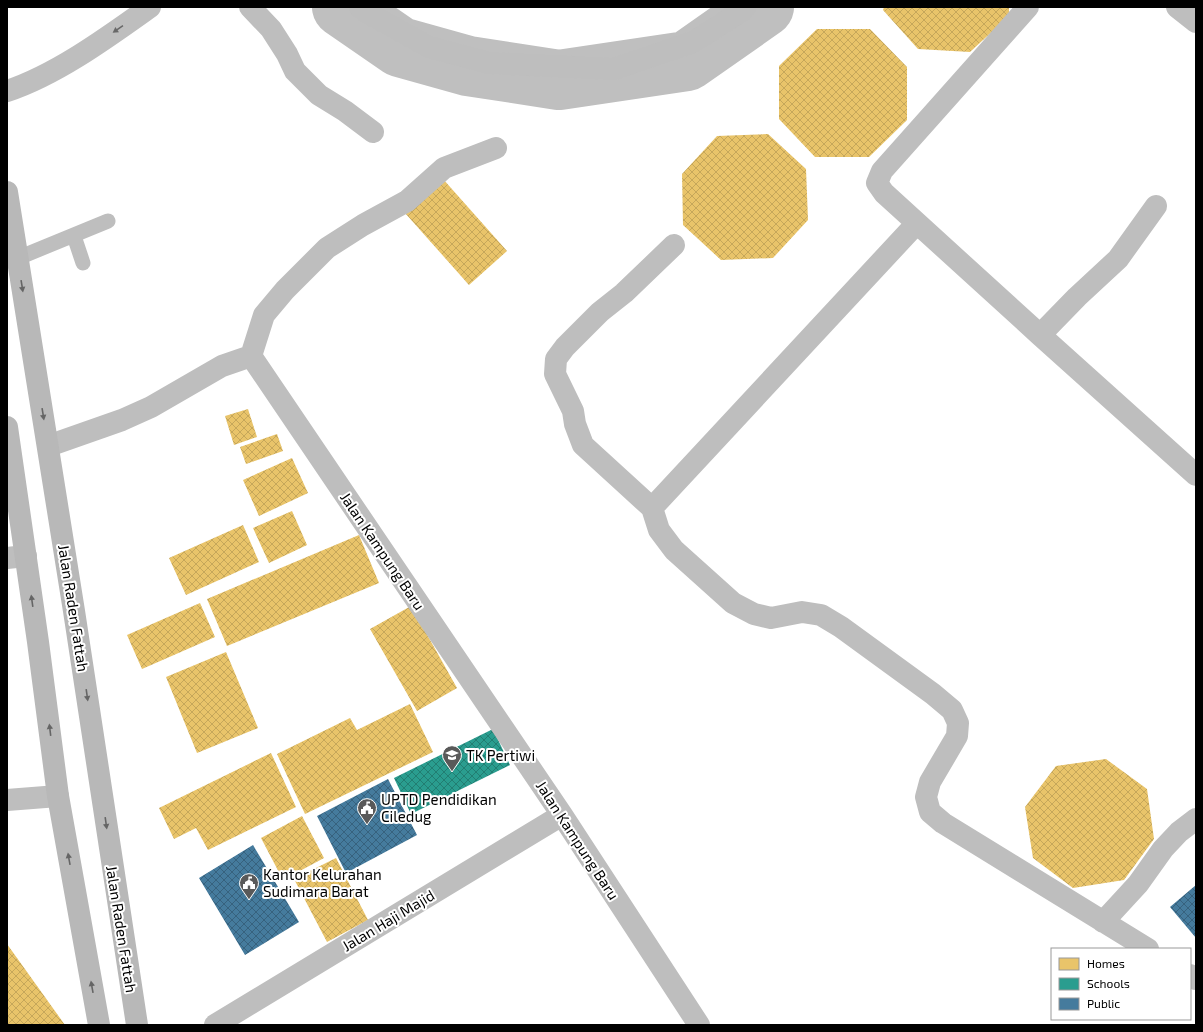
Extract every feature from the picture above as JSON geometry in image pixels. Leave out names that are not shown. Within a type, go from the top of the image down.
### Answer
[{"type":"main road","name":"Jalan Raden Fattah","points":[[7,192],[74,610],[137,1025]]},
{"type":"main road","points":[[7,427],[16,557],[99,1025]]},
{"type":"street","points":[[7,91],[18,88],[55,70],[150,7]]},
{"type":"street","points":[[250,7],[271,29],[287,54],[295,71],[319,95],[345,111],[373,132]]},
{"type":"street","points":[[360,7],[366,12],[429,47],[489,63],[614,69],[693,42],[742,11],[745,7]]},
{"type":"street","points":[[1028,7],[882,171],[877,183],[884,193],[1196,475]]},
{"type":"street","points":[[1177,7],[1196,22]]},
{"type":"street","points":[[48,446],[122,420],[151,407],[222,366],[251,356],[264,315],[285,290],[327,248],[363,225],[407,202],[444,168],[496,148]]},
{"type":"street","points":[[1040,335],[1077,297],[1118,259],[1156,206]]},
{"type":"street","points":[[652,508],[917,223]]},
{"type":"street","points":[[674,244],[624,293],[600,312],[565,347],[556,359],[555,374],[573,411],[575,424],[583,445],[652,508],[659,530],[674,550],[733,604],[754,614],[771,618],[802,612],[821,615],[841,627],[933,694],[952,710],[958,723],[957,736],[930,782],[926,797],[930,812],[943,823],[1146,948]]},
{"type":"street","name":"Jalan Kampung Baru","points":[[251,356],[562,815],[700,1025]]},
{"type":"street","points":[[7,800],[58,796]]},
{"type":"street","name":"Jalan Haji Majid","points":[[214,1025],[562,815]]},
{"type":"street","points":[[1103,922],[1138,884],[1163,849],[1179,832],[1196,819]]},
{"type":"lane","points":[[18,258],[108,221]]},
{"type":"lane","points":[[74,236],[84,264]]},
{"type":"building: Homes","points":[[884,7],[1009,7],[1009,16],[970,52],[918,49],[883,10]]},
{"type":"building: Homes","points":[[817,29],[870,29],[907,67],[907,120],[869,157],[815,157],[779,119],[779,66]]},
{"type":"building: Homes","points":[[768,134],[806,169],[808,220],[773,258],[721,260],[683,225],[682,174],[717,136]]},
{"type":"building: Homes","points":[[443,179],[507,251],[469,285],[405,213]]},
{"type":"building: Homes","points":[[248,409],[257,437],[234,445],[225,416]]},
{"type":"building: Homes","points":[[277,434],[283,451],[246,464],[240,447]]},
{"type":"building: Homes","points":[[292,458],[308,493],[259,516],[243,480]]},
{"type":"building: Homes","points":[[292,511],[307,545],[269,563],[253,528]]},
{"type":"building: Homes","points":[[243,525],[259,562],[186,595],[169,558]]},
{"type":"building: Homes","points":[[359,535],[379,583],[227,646],[207,599]]},
{"type":"building: Homes","points":[[200,603],[215,637],[142,669],[127,635]]},
{"type":"building: Homes","points":[[411,606],[457,688],[417,711],[370,629]]},
{"type":"building: Homes","points":[[226,652],[258,728],[197,753],[166,677]]},
{"type":"building: Homes","points":[[410,704],[433,752],[305,814],[277,754],[350,718],[357,730]]},
{"type":"building: Homes","points":[[271,753],[296,807],[208,850],[196,828],[174,839],[159,808]]},
{"type":"building: Homes","points":[[1106,759],[1147,789],[1154,839],[1124,880],[1073,888],[1033,858],[1025,807],[1056,766]]},
{"type":"building: Homes","points":[[302,816],[324,858],[283,880],[261,838]]},
{"type":"building: Homes","points":[[336,858],[368,920],[327,942],[294,879]]},
{"type":"building: Homes","points":[[7,944],[65,1025],[7,1025]]},
{"type":"building: Schools","name":"TK Pertiwi","points":[[493,729],[510,765],[411,814],[394,778]]},
{"type":"building: Public","name":"UPTD Pendidikan Ciledug","points":[[388,779],[417,835],[346,873],[317,816]]},
{"type":"building: Public","name":"Kantor Kelurahan Sudimara Barat","points":[[253,845],[299,922],[245,955],[199,878]]},
{"type":"building: Public","points":[[1196,885],[1196,938],[1170,907]]},
{"type":"waterway","points":[[342,7],[400,47],[468,66],[559,80],[687,61],[764,7]]},
{"type":"place","name":"TK Pertiwi","points":[[452,772]]},
{"type":"place","name":"UPTD Pendidikan Ciledug","points":[[367,825]]},
{"type":"place","name":"Kantor Kelurahan Sudimara Barat","points":[[249,900]]}]
